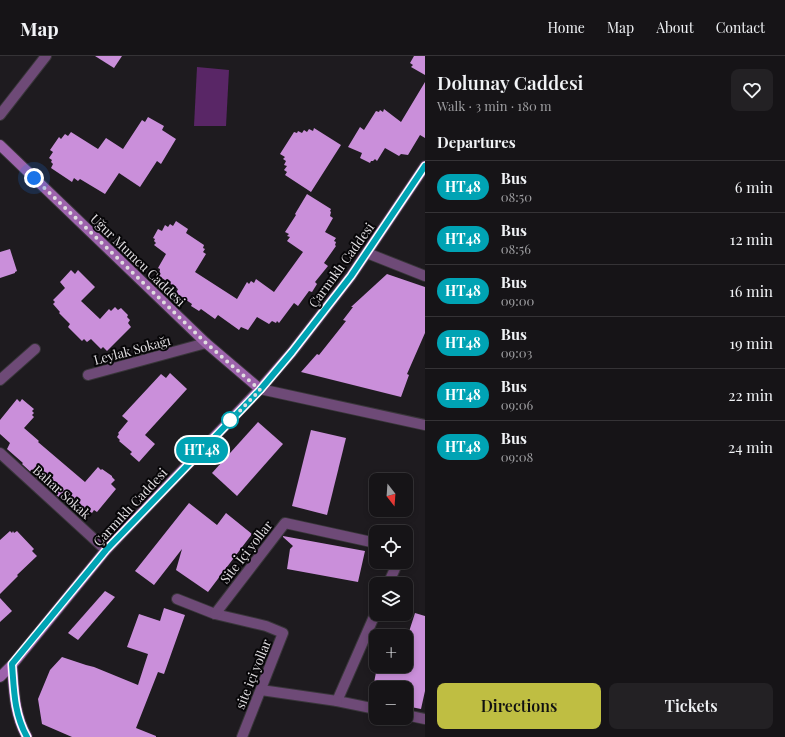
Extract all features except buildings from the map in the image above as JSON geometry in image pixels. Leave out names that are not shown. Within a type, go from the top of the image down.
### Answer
[{"type":"main road","name":"Uğur Mumcu Caddesi","points":[[0,145],[206,343],[260,390]]},
{"type":"main road","name":"Çarmıklı Caddesi","points":[[0,677],[106,550],[260,390],[292,352],[347,282],[425,166]]},
{"type":"main road","points":[[0,684],[12,664]]},
{"type":"main road","points":[[12,664],[16,709],[22,728],[27,737]]},
{"type":"street","points":[[0,115],[46,56]]},
{"type":"street","points":[[367,253],[425,276]]},
{"type":"street","name":"Leylak Sokağı","points":[[88,375],[206,343]]},
{"type":"street","points":[[0,380],[35,349]]},
{"type":"street","points":[[260,390],[425,425]]},
{"type":"street","name":"Bahar Sokak","points":[[0,454],[106,550]]},
{"type":"street","name":"Site İçi yollar","points":[[219,615],[285,523],[369,541]]},
{"type":"street","points":[[176,599],[219,615]]},
{"type":"street","name":"site içi yollar","points":[[219,615],[266,626],[283,633],[242,737]]},
{"type":"street","points":[[336,701],[372,621]]},
{"type":"street","points":[[261,690],[336,701],[369,708]]},
{"type":"street","points":[[413,716],[425,719]]},
{"type":"shaded area","points":[[197,67],[229,70],[226,126],[194,126]]},
{"type":"bus line","name":"HT48","points":[[27,737],[22,728],[16,709],[12,664],[106,550],[260,390],[292,352],[351,276],[425,166]]},
{"type":"route","points":[[34,178],[206,343],[260,390],[229,422],[230,420]]}]
